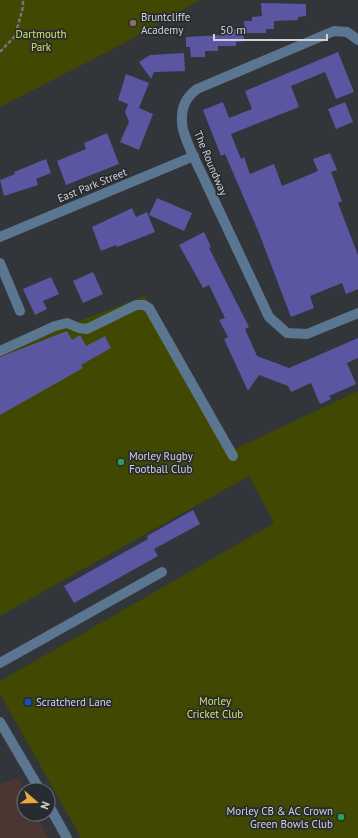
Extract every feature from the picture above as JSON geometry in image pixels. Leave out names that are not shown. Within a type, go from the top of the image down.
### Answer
[{"type":"street","name":"The Roundway","points":[[358,40],[347,32],[334,31],[193,92],[183,104],[182,114],[182,125],[194,156],[269,317],[278,327],[287,333],[307,334],[358,313]]},
{"type":"street","name":"East Park Street","points":[[0,237],[194,156]]},
{"type":"street","points":[[0,263],[20,312]]},
{"type":"street","points":[[0,350],[55,326],[68,322],[79,328],[87,329],[136,305],[144,305],[149,308],[233,456]]},
{"type":"street","points":[[0,663],[162,572]]},
{"type":"street","points":[[0,722],[35,782]]},
{"type":"street","points":[[56,818],[67,838]]},
{"type":"path","points":[[0,52],[15,36],[23,7],[23,0]]},
{"type":"shaded area","points":[[18,778],[20,782],[16,782],[16,822],[40,822],[48,838],[0,838],[0,784]]},
{"type":"green space","name":"Dartmouth Park","points":[[0,0],[200,0],[117,47],[0,107]]},
{"type":"green space","name":"Morley Cricket Club","points":[[145,296],[235,449],[358,391],[358,838],[81,838],[56,794],[56,782],[50,782],[0,694],[0,681],[274,523],[249,476],[0,616],[0,351]]},
{"type":"building","points":[[261,3],[306,4],[306,16],[298,17],[298,20],[274,21],[274,29],[266,29],[266,33],[245,33],[244,21],[252,21],[252,17],[262,16]]},
{"type":"building","points":[[243,29],[244,41],[236,42],[236,46],[218,46],[218,51],[205,51],[205,57],[191,57],[190,47],[186,47],[186,37],[223,35],[223,30]]},
{"type":"building","points":[[338,52],[354,92],[336,99],[325,72],[291,86],[299,107],[231,134],[241,159],[244,157],[250,174],[274,164],[282,186],[318,171],[313,159],[330,153],[337,170],[331,172],[342,201],[338,203],[358,255],[358,289],[346,294],[342,283],[310,296],[314,308],[291,317],[259,233],[225,154],[221,156],[203,110],[223,102],[229,118],[252,109],[245,91]]},
{"type":"building","points":[[184,53],[185,71],[154,72],[151,79],[139,62],[150,55]]},
{"type":"building","points":[[126,74],[149,83],[139,108],[153,114],[139,150],[120,142],[129,122],[125,112],[128,104],[118,100]]},
{"type":"building","points":[[345,102],[353,122],[336,129],[328,109]]},
{"type":"building","points":[[107,133],[119,164],[66,185],[57,161],[86,149],[84,143]]},
{"type":"building","points":[[46,159],[51,173],[36,179],[38,185],[4,196],[0,180],[15,174],[14,172]]},
{"type":"building","points":[[157,198],[192,213],[184,231],[149,215]]},
{"type":"building","points":[[132,208],[136,217],[147,212],[155,232],[117,247],[116,245],[101,251],[92,227]]},
{"type":"building","points":[[204,232],[211,247],[209,248],[249,327],[245,329],[257,356],[289,368],[358,338],[358,358],[347,363],[356,384],[329,396],[331,399],[320,404],[311,383],[291,392],[288,386],[259,375],[248,391],[224,339],[228,337],[219,320],[225,318],[209,285],[203,288],[179,245]]},
{"type":"building","points":[[93,272],[103,294],[83,303],[73,281]]},
{"type":"building","points":[[51,277],[59,294],[43,301],[47,309],[35,315],[23,289]]},
{"type":"building","points":[[67,331],[72,340],[80,335],[86,346],[105,336],[111,348],[81,365],[83,368],[0,415],[0,357]]},
{"type":"building","points":[[193,510],[200,524],[154,549],[158,556],[74,603],[64,586],[148,539],[147,536]]},
{"type":"place","name":"Bruntcliffe Academy","points":[[133,23]]},
{"type":"place","name":"Morley Rugby Football Club","points":[[121,462]]},
{"type":"place","name":"Scratcherd Lane","points":[[28,702]]},
{"type":"place","name":"Morley CB & AC Crown Green Bowls Club","points":[[341,817]]}]
